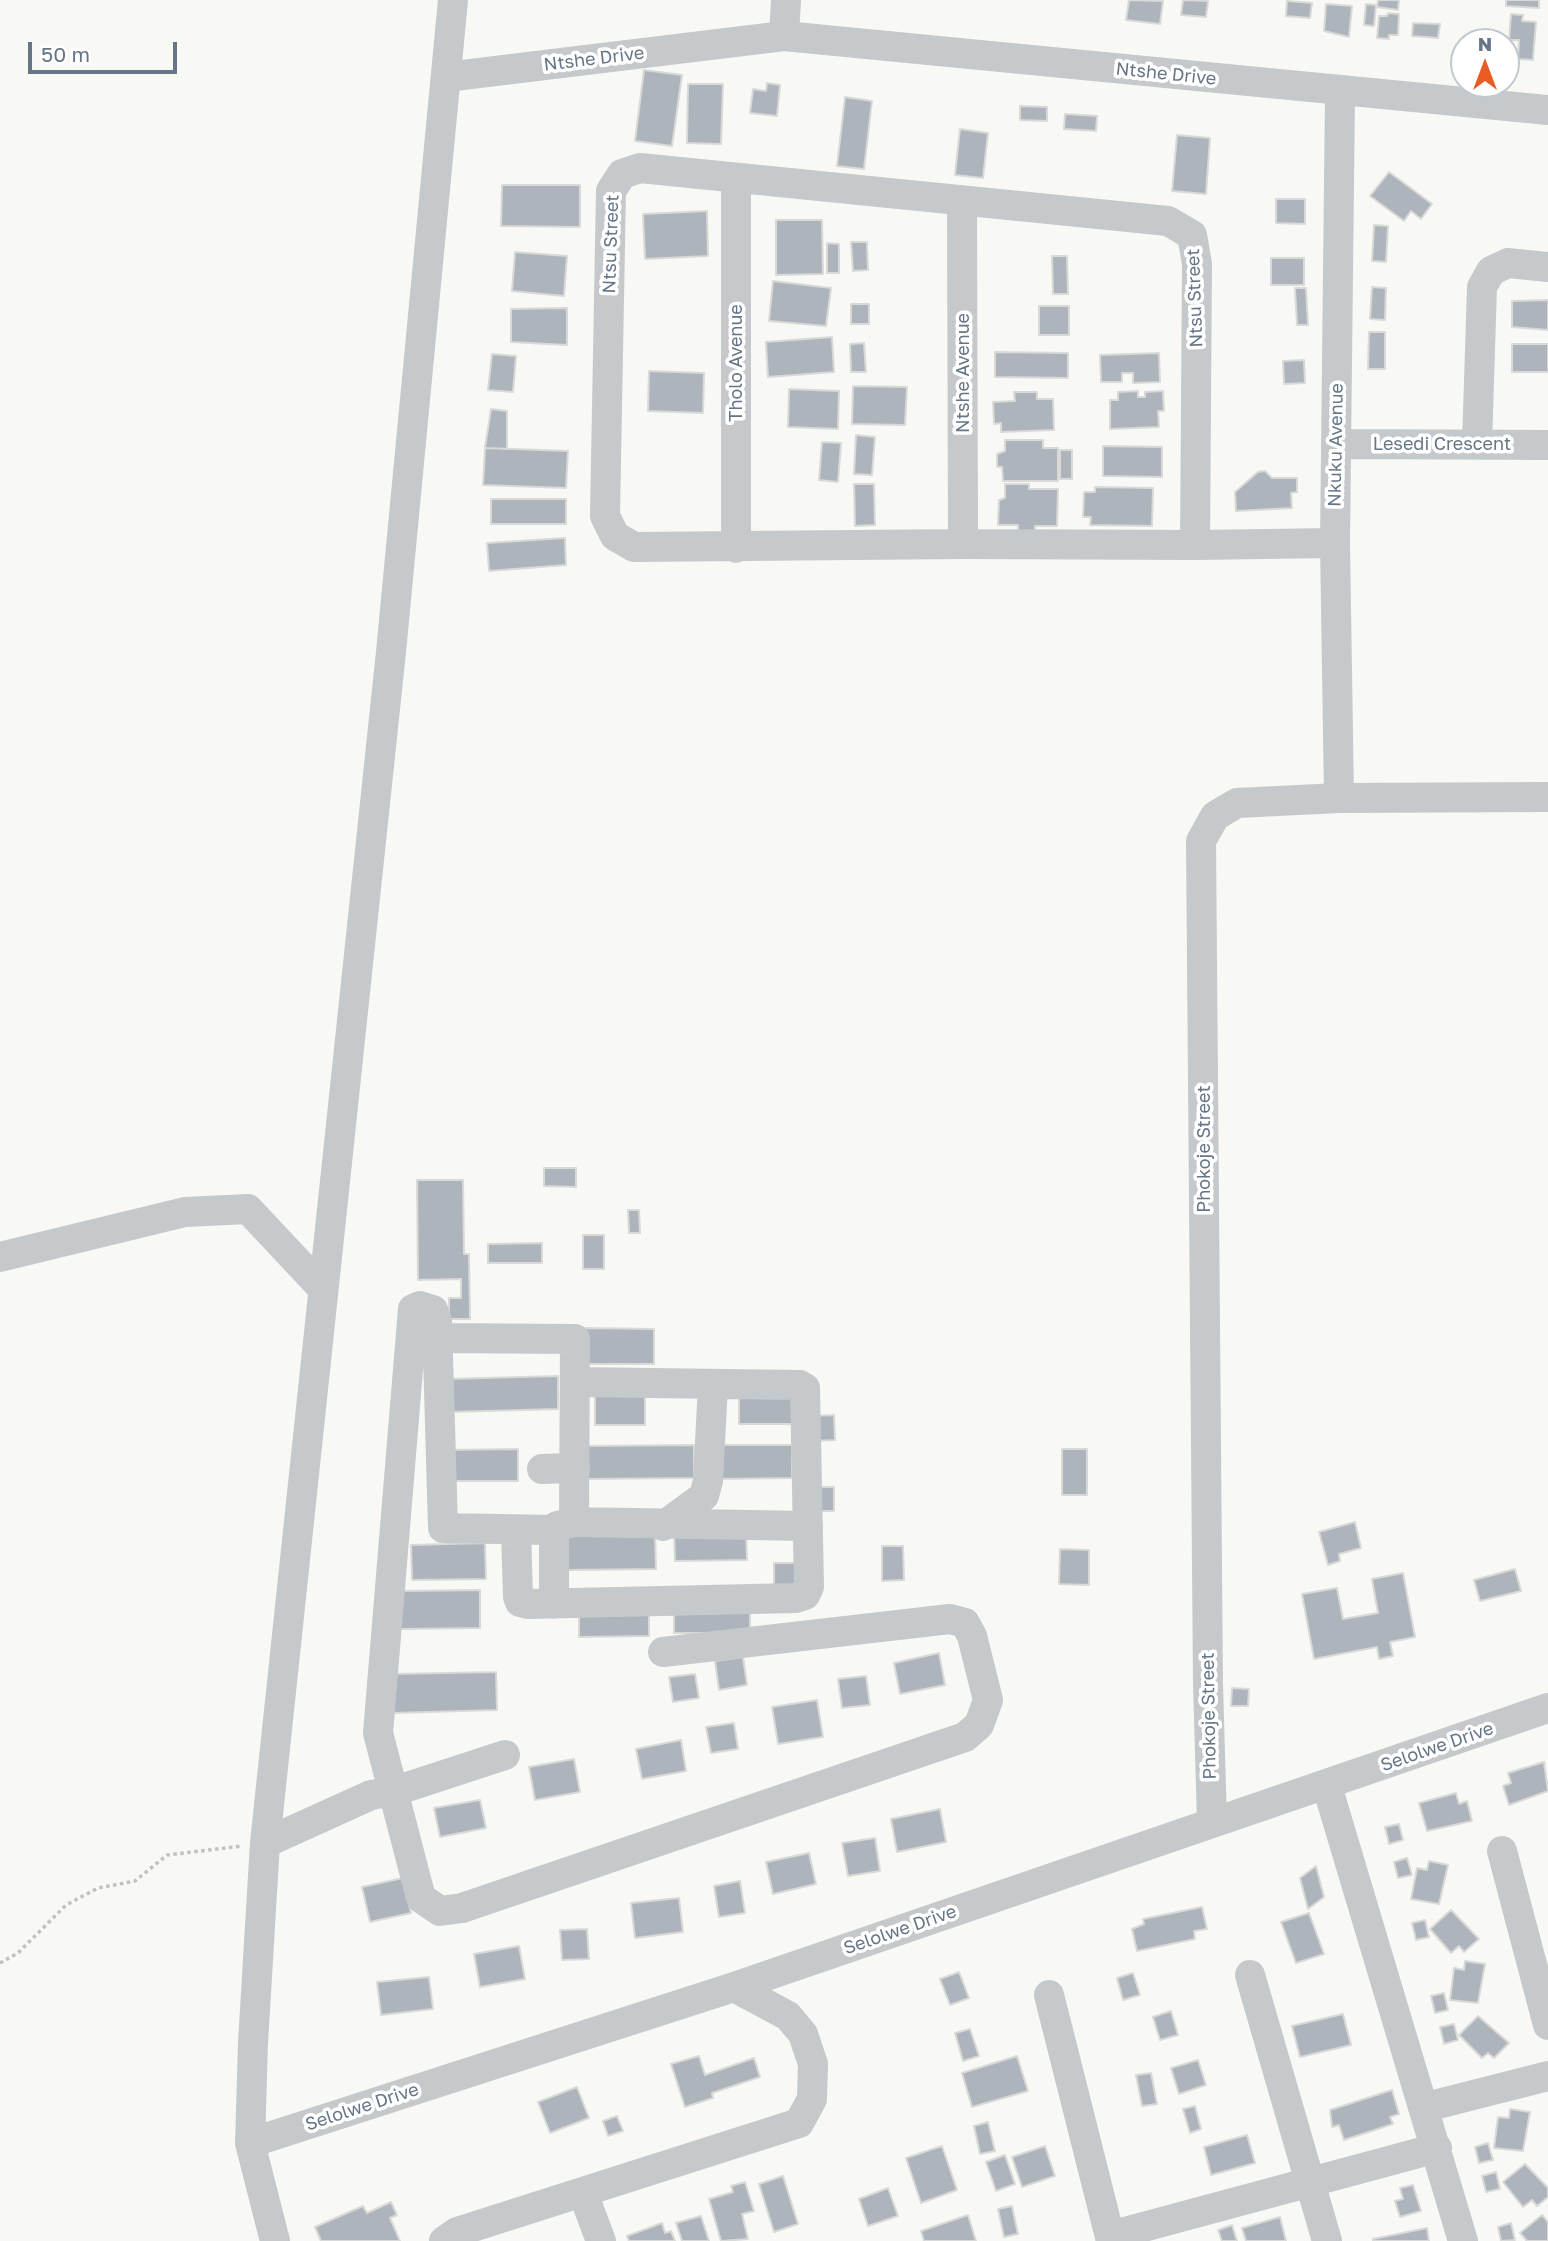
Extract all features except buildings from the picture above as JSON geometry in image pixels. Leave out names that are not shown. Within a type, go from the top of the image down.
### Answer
[{"type":"street","points":[[275,2241],[250,2143],[265,1843],[392,638],[453,0]]},
{"type":"street","points":[[784,36],[786,0]]},
{"type":"street","name":"Ntshe Drive","points":[[446,77],[784,36],[1340,92],[1548,110]]},
{"type":"street","name":"Nkuku Avenue","points":[[1339,798],[1335,543],[1340,92]]},
{"type":"street","name":"Ntsu Street","points":[[1195,545],[1197,264],[1192,235],[1168,221],[640,167],[622,174],[611,191],[605,516],[615,536],[634,547],[736,548],[964,544],[1195,545],[1335,543]]},
{"type":"street","name":"Tholo Avenue","points":[[736,178],[736,548]]},
{"type":"street","name":"Ntshe Avenue","points":[[962,202],[964,544]]},
{"type":"street","points":[[1476,444],[1482,287],[1491,271],[1508,263],[1548,267]]},
{"type":"street","name":"Lesedi Crescent","points":[[1336,444],[1548,445]]},
{"type":"street","name":"Phokoje Street","points":[[1212,1823],[1208,1671],[1202,841],[1215,816],[1237,803],[1339,798],[1548,797]]},
{"type":"street","points":[[0,1257],[185,1212],[248,1209],[323,1289]]},
{"type":"street","points":[[443,1528],[437,1338],[433,1310],[420,1306],[413,1309],[378,1733],[421,1898],[440,1911],[462,1908],[965,1737],[979,1726],[988,1700],[972,1636],[965,1623],[950,1619],[663,1652]]},
{"type":"street","points":[[437,1338],[575,1339],[575,1468],[554,1604]]},
{"type":"street","points":[[516,1530],[520,1602],[554,1604],[796,1598],[804,1595],[808,1587],[805,1388],[800,1385],[576,1382]]},
{"type":"street","points":[[663,1526],[704,1496],[709,1481],[713,1385]]},
{"type":"street","points":[[404,1420],[441,1419]]},
{"type":"street","points":[[542,1469],[575,1468]]},
{"type":"street","points":[[397,1528],[516,1530],[564,1526],[808,1526]]},
{"type":"street","name":"Selolwe Drive","points":[[250,2143],[734,1987],[1327,1786],[1548,1708]]},
{"type":"street","points":[[265,1843],[371,1795],[395,1791],[505,1755]]},
{"type":"street","points":[[1327,1786],[1464,2241]]},
{"type":"street","points":[[1502,1850],[1548,2025]]},
{"type":"street","points":[[1250,1975],[1327,2241]]},
{"type":"street","points":[[444,2241],[457,2232],[799,2123],[812,2099],[813,2064],[803,2034],[788,2016],[734,1987]]},
{"type":"street","points":[[1049,1995],[1110,2239],[1437,2148]]},
{"type":"street","points":[[1426,2108],[1548,2076]]},
{"type":"street","points":[[583,2193],[601,2241]]},
{"type":"path","points":[[0,1963],[18,1953],[66,1905],[98,1888],[135,1881],[167,1855],[265,1843]]}]
